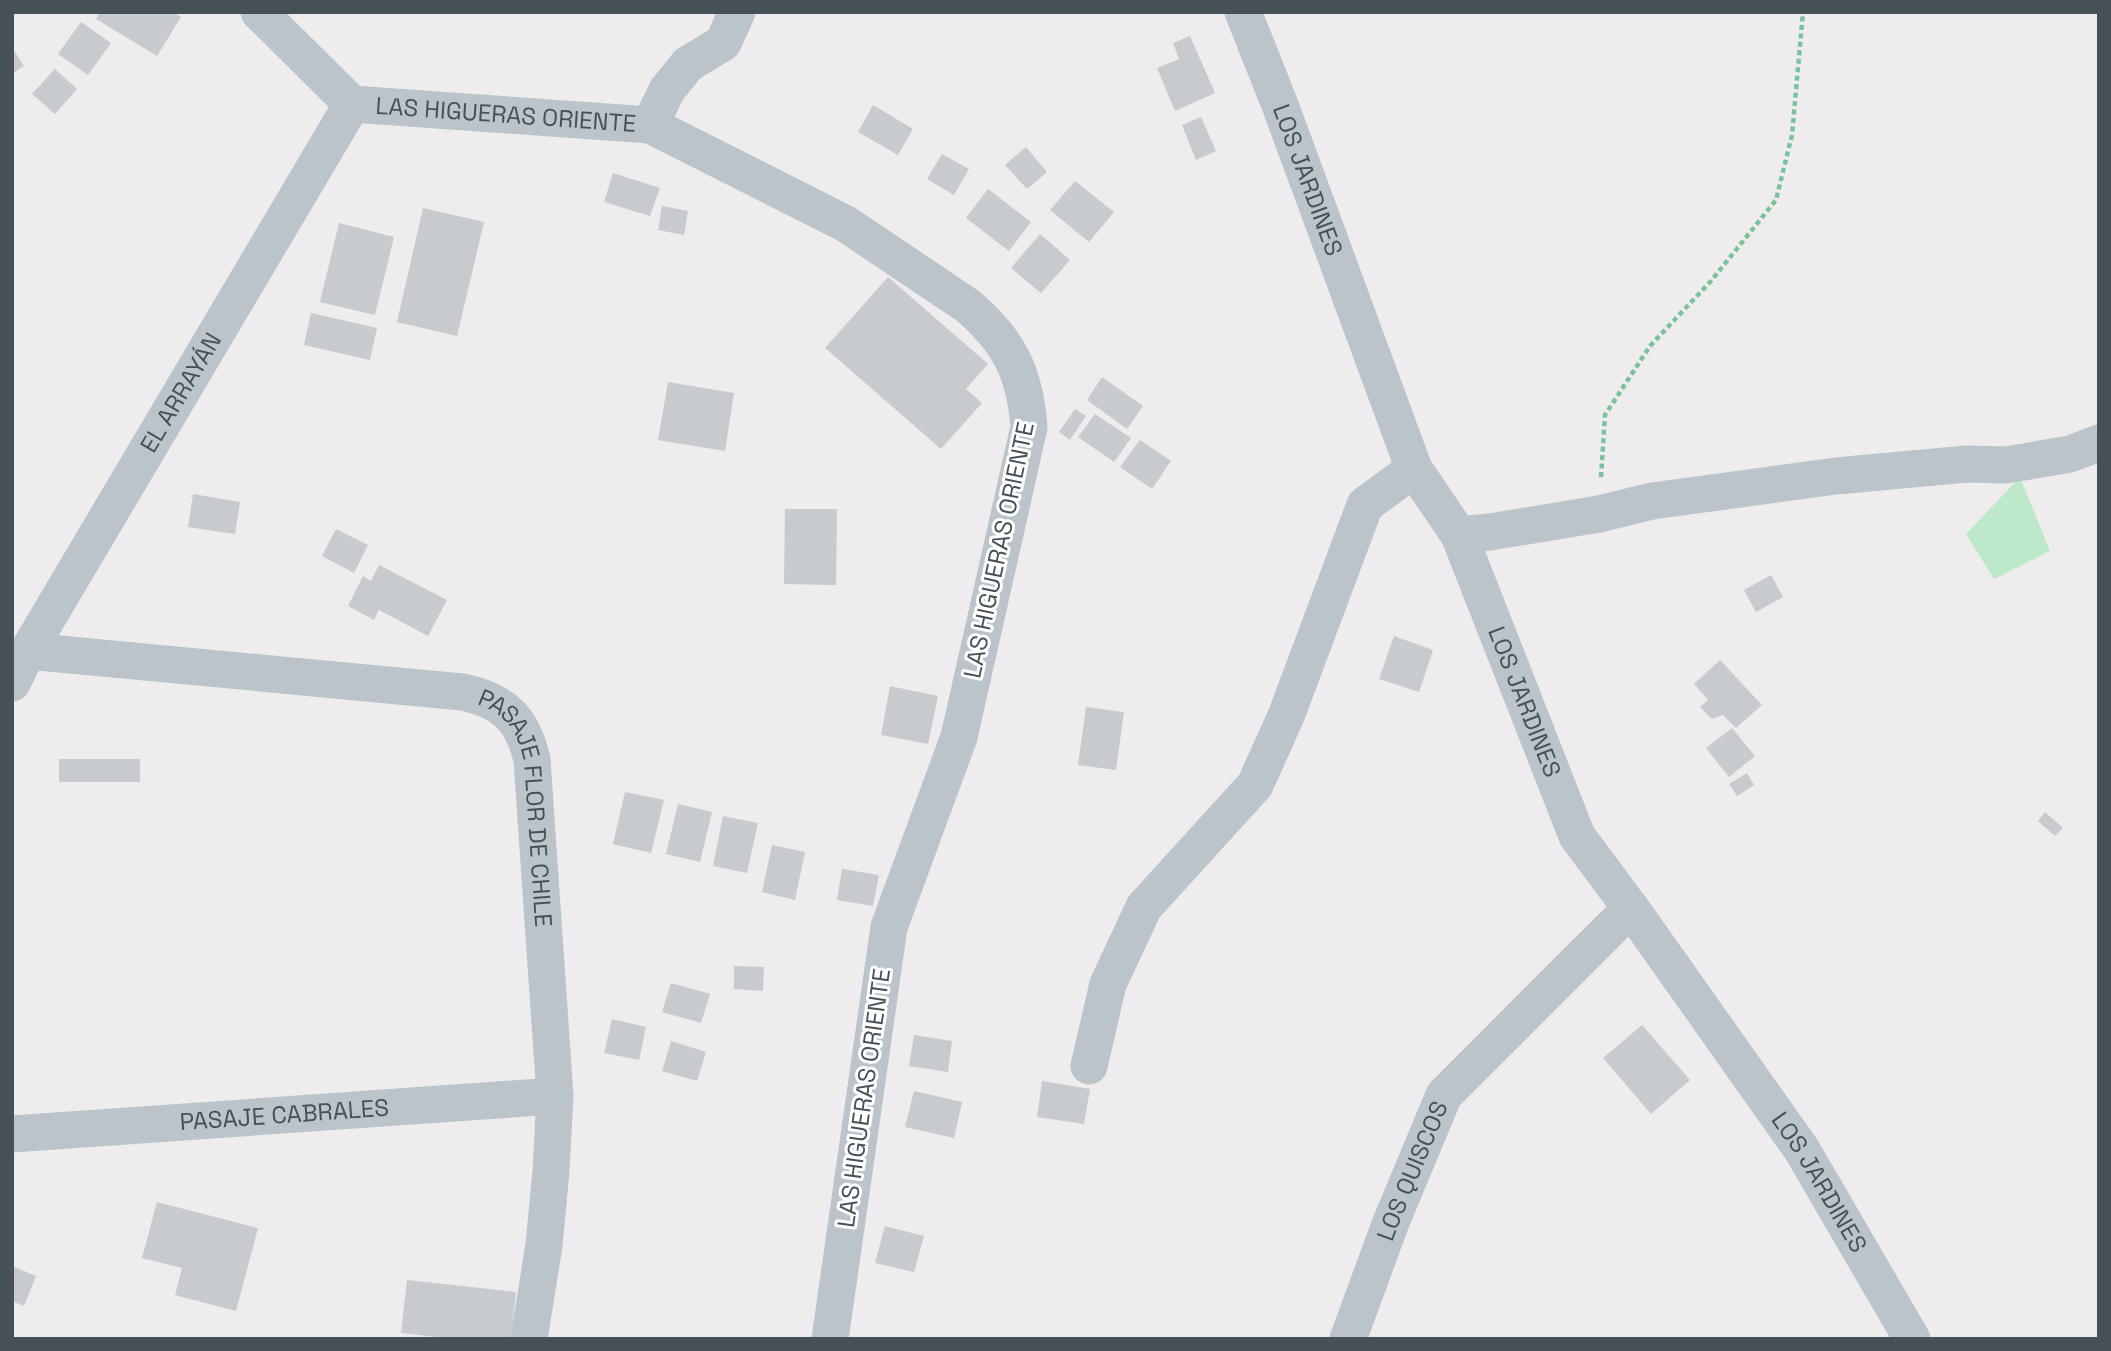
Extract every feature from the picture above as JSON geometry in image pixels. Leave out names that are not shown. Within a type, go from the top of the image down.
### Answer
[{"type":"street","name":"LAS HIGUERAS ORIENTE","points":[[259,12],[352,104],[650,125],[846,224],[968,306],[1000,338],[1022,379],[1030,427],[959,737],[889,927],[830,1339]]},
{"type":"street","points":[[650,125],[667,90],[688,64],[723,43],[737,12]]},
{"type":"street","name":"LOS JARDINES","points":[[1243,12],[1414,469],[1458,535],[1577,836],[1802,1150],[1912,1339]]},
{"type":"street","name":"EL ARRAYÁN","points":[[20,667],[352,104]]},
{"type":"street","points":[[1458,535],[1599,514],[1652,500],[1836,476],[1967,464],[2006,466],[2070,454],[2099,443]]},
{"type":"street","points":[[1089,1066],[1108,984],[1144,907],[1255,785],[1286,716],[1365,505],[1414,469]]},
{"type":"street","name":"PASAJE FLOR DE CHILE","points":[[20,667],[462,692],[480,695],[497,703],[521,728],[532,760],[555,1096],[544,1245],[529,1339]]},
{"type":"street","name":"LOS QUISCOS","points":[[1348,1339],[1391,1222],[1444,1095],[1631,908]]},
{"type":"street","name":"PASAJE CABRALES","points":[[12,1134],[555,1096]]},
{"type":"path","points":[[1599,514],[1605,415],[1650,346],[1711,281],[1776,200],[1793,135],[1803,12]]},
{"type":"green space","points":[[2020,477],[2050,551],[1994,579],[1966,534]]},
{"type":"building","points":[[100,12],[172,12],[181,17],[157,56],[96,19]]},
{"type":"building","points":[[81,22],[111,43],[88,75],[58,54]]},
{"type":"building","points":[[1190,36],[1215,93],[1175,111],[1157,68],[1179,59],[1173,43]]},
{"type":"building","points":[[14,50],[24,66],[12,74],[12,51]]},
{"type":"building","points":[[55,69],[77,89],[55,114],[32,94]]},
{"type":"building","points":[[873,105],[913,129],[898,155],[858,132]]},
{"type":"building","points":[[1201,117],[1216,151],[1196,160],[1182,125]]},
{"type":"building","points":[[1026,147],[1047,172],[1027,189],[1005,165]]},
{"type":"building","points":[[942,154],[969,169],[954,195],[927,179]]},
{"type":"building","points":[[613,173],[660,188],[650,216],[604,202]]},
{"type":"building","points":[[1075,181],[1114,212],[1089,242],[1050,210]]},
{"type":"building","points":[[988,189],[1031,222],[1009,251],[966,218]]},
{"type":"building","points":[[662,206],[688,211],[684,235],[658,230]]},
{"type":"building","points":[[423,208],[484,222],[457,336],[397,322]]},
{"type":"building","points":[[339,223],[394,237],[375,315],[320,302]]},
{"type":"building","points":[[1040,234],[1070,260],[1041,293],[1011,268]]},
{"type":"building","points":[[888,277],[988,364],[966,389],[982,403],[941,449],[825,348]]},
{"type":"building","points":[[311,313],[377,328],[370,360],[304,345]]},
{"type":"building","points":[[1102,377],[1143,406],[1127,429],[1087,400]]},
{"type":"building","points":[[668,382],[734,393],[725,451],[658,440]]},
{"type":"building","points":[[1075,409],[1086,416],[1070,440],[1059,432]]},
{"type":"building","points":[[1095,414],[1131,438],[1114,462],[1078,437]]},
{"type":"building","points":[[1140,440],[1171,461],[1152,489],[1120,467]]},
{"type":"building","points":[[193,494],[240,502],[235,534],[188,527]]},
{"type":"building","points":[[785,509],[837,509],[836,585],[784,584]]},
{"type":"building","points":[[336,529],[368,545],[354,573],[322,556]]},
{"type":"building","points":[[379,565],[447,600],[428,636],[379,610],[374,620],[348,606],[363,576],[371,581]]},
{"type":"building","points":[[1771,575],[1783,597],[1756,612],[1744,590]]},
{"type":"building","points":[[1394,636],[1433,650],[1419,692],[1379,679]]},
{"type":"building","points":[[1720,660],[1762,705],[1736,728],[1723,715],[1712,719],[1700,707],[1708,700],[1694,684]]},
{"type":"building","points":[[890,686],[938,696],[928,744],[881,735]]},
{"type":"building","points":[[1086,707],[1124,712],[1116,770],[1078,765]]},
{"type":"building","points":[[1732,728],[1755,756],[1729,777],[1706,748]]},
{"type":"building","points":[[59,759],[140,759],[140,782],[59,782]]},
{"type":"building","points":[[1747,773],[1754,785],[1737,796],[1729,784]]},
{"type":"building","points":[[625,792],[664,800],[651,853],[613,844]]},
{"type":"building","points":[[678,804],[712,812],[700,862],[666,854]]},
{"type":"building","points":[[2045,812],[2063,828],[2055,836],[2038,821]]},
{"type":"building","points":[[723,816],[758,823],[747,873],[713,866]]},
{"type":"building","points":[[772,845],[805,852],[795,900],[762,892]]},
{"type":"building","points":[[842,869],[879,875],[873,906],[837,900]]},
{"type":"building","points":[[734,966],[764,967],[763,991],[734,989]]},
{"type":"building","points":[[671,983],[710,994],[701,1023],[662,1012]]},
{"type":"building","points":[[612,1019],[646,1027],[639,1060],[604,1053]]},
{"type":"building","points":[[1642,1025],[1690,1080],[1651,1114],[1603,1058]]},
{"type":"building","points":[[914,1035],[952,1041],[948,1072],[909,1066]]},
{"type":"building","points":[[671,1041],[706,1052],[697,1081],[662,1071]]},
{"type":"building","points":[[1042,1081],[1090,1089],[1084,1124],[1037,1117]]},
{"type":"building","points":[[914,1091],[962,1102],[954,1138],[905,1127]]},
{"type":"building","points":[[157,1202],[258,1228],[236,1311],[175,1295],[182,1268],[142,1258]]},
{"type":"building","points":[[885,1226],[924,1236],[914,1272],[875,1263]]},
{"type":"building","points":[[12,1266],[36,1276],[24,1306],[12,1301]]},
{"type":"building","points":[[407,1280],[516,1292],[511,1339],[455,1339],[401,1333]]}]
